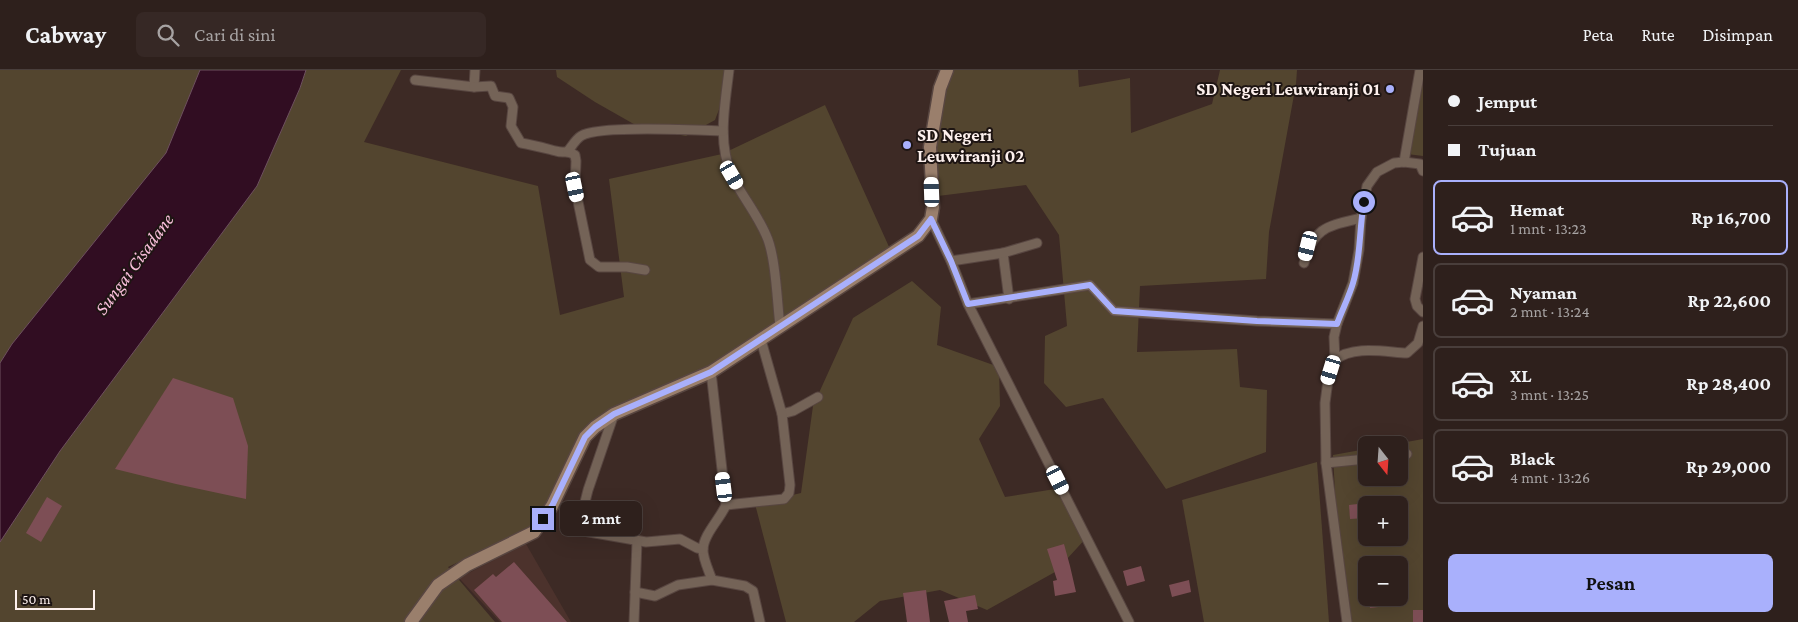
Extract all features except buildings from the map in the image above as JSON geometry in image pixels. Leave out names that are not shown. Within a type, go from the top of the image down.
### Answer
[{"type":"main road","points":[[411,622],[438,585],[467,564],[534,532],[552,506],[585,437],[595,427],[614,414],[711,372],[918,236],[931,219],[933,207],[930,146],[940,88],[947,70]]},
{"type":"street","points":[[474,87],[475,70]]},
{"type":"street","points":[[729,70],[723,131],[724,152],[732,175],[767,236],[772,257],[780,326]]},
{"type":"street","points":[[1404,162],[1420,70]]},
{"type":"street","points":[[415,80],[474,87],[491,86],[496,96],[510,98],[513,107],[511,126],[520,143],[548,148],[558,152],[568,151],[574,155],[576,161],[575,187],[590,260],[599,267],[627,267],[645,270]]},
{"type":"street","points":[[568,151],[580,136],[591,132],[626,130],[723,131]]},
{"type":"street","points":[[1347,622],[1326,463],[1325,403],[1328,380],[1334,360],[1334,337],[1353,283],[1367,186],[1378,172],[1394,163],[1420,164],[1423,171]]},
{"type":"street","points":[[1304,263],[1308,246],[1321,232],[1329,226],[1361,218]]},
{"type":"street","points":[[931,219],[951,261],[968,304],[1129,622]]},
{"type":"street","points":[[951,261],[1003,253],[1037,243]]},
{"type":"street","points":[[1003,253],[1009,299]]},
{"type":"street","points":[[1423,257],[1415,299],[1417,306],[1423,312]]},
{"type":"street","points":[[968,304],[1090,285],[1114,311],[1257,321],[1337,324]]},
{"type":"street","points":[[1334,360],[1341,354],[1357,351],[1407,354],[1418,343],[1423,326]]},
{"type":"street","points":[[726,505],[784,499],[789,493],[790,485],[782,414],[761,340]]},
{"type":"street","points":[[711,372],[726,505],[722,515],[709,531],[703,550],[712,580]]},
{"type":"street","points":[[782,414],[818,397]]},
{"type":"street","points":[[614,414],[588,490],[578,530],[646,542],[680,539],[703,550]]},
{"type":"street","points":[[1326,463],[1358,460]]},
{"type":"street","points":[[634,622],[637,540]]},
{"type":"street","points":[[635,592],[654,596],[678,585],[712,580],[745,586],[753,592],[760,622]]},
{"type":"shaded area","points":[[0,70],[200,70],[166,153],[12,344],[0,363]]},
{"type":"shaded area","points":[[306,70],[401,70],[364,142],[538,186],[560,315],[624,297],[609,179],[722,154],[825,105],[890,249],[726,359],[596,423],[559,502],[527,530],[448,567],[495,622],[0,622],[0,542],[60,451],[257,186]]},
{"type":"shaded area","points":[[556,70],[734,70],[715,120],[686,136],[639,127],[595,102],[557,77]]},
{"type":"shaded area","points":[[941,70],[1078,70],[1079,87],[1130,78],[1131,133],[1212,104],[1220,70],[1297,70],[1269,232],[1266,279],[1140,286],[1137,352],[1237,349],[1240,387],[1267,390],[1266,452],[1166,489],[1103,398],[1066,407],[1044,383],[1045,336],[1067,326],[1059,235],[1026,185],[930,197]]},
{"type":"shaded area","points":[[1423,70],[1423,156],[1407,154]]},
{"type":"shaded area","points":[[912,281],[941,307],[937,345],[999,367],[1000,406],[979,439],[1005,497],[1055,489],[1088,536],[1055,572],[987,610],[940,590],[880,601],[854,622],[786,622],[755,504],[801,493],[813,406],[853,318]]},
{"type":"shaded area","points":[[1423,439],[1423,622],[1342,622],[1333,455],[1358,450],[1358,486],[1408,486],[1408,442]]},
{"type":"shaded area","points":[[1317,462],[1329,622],[1204,622],[1182,500]]},
{"type":"shaded area","points":[[526,544],[571,622],[500,622],[459,578]]},
{"type":"water","name":"Sungai Cisadane","points":[[200,70],[306,70],[257,186],[60,451],[0,542],[0,363],[12,344],[166,153]]},
{"type":"place","name":"SD Negeri Leuwiranji 01","points":[[1390,89]]},
{"type":"place","name":"SD Negeri Leuwiranji 02","points":[[907,145]]},
{"type":"route","points":[[543,519],[552,506],[585,437],[595,427],[614,414],[711,372],[918,236],[931,219],[951,261],[968,304],[1090,285],[1114,311],[1257,321],[1337,324],[1353,283],[1359,250],[1364,202]]}]
